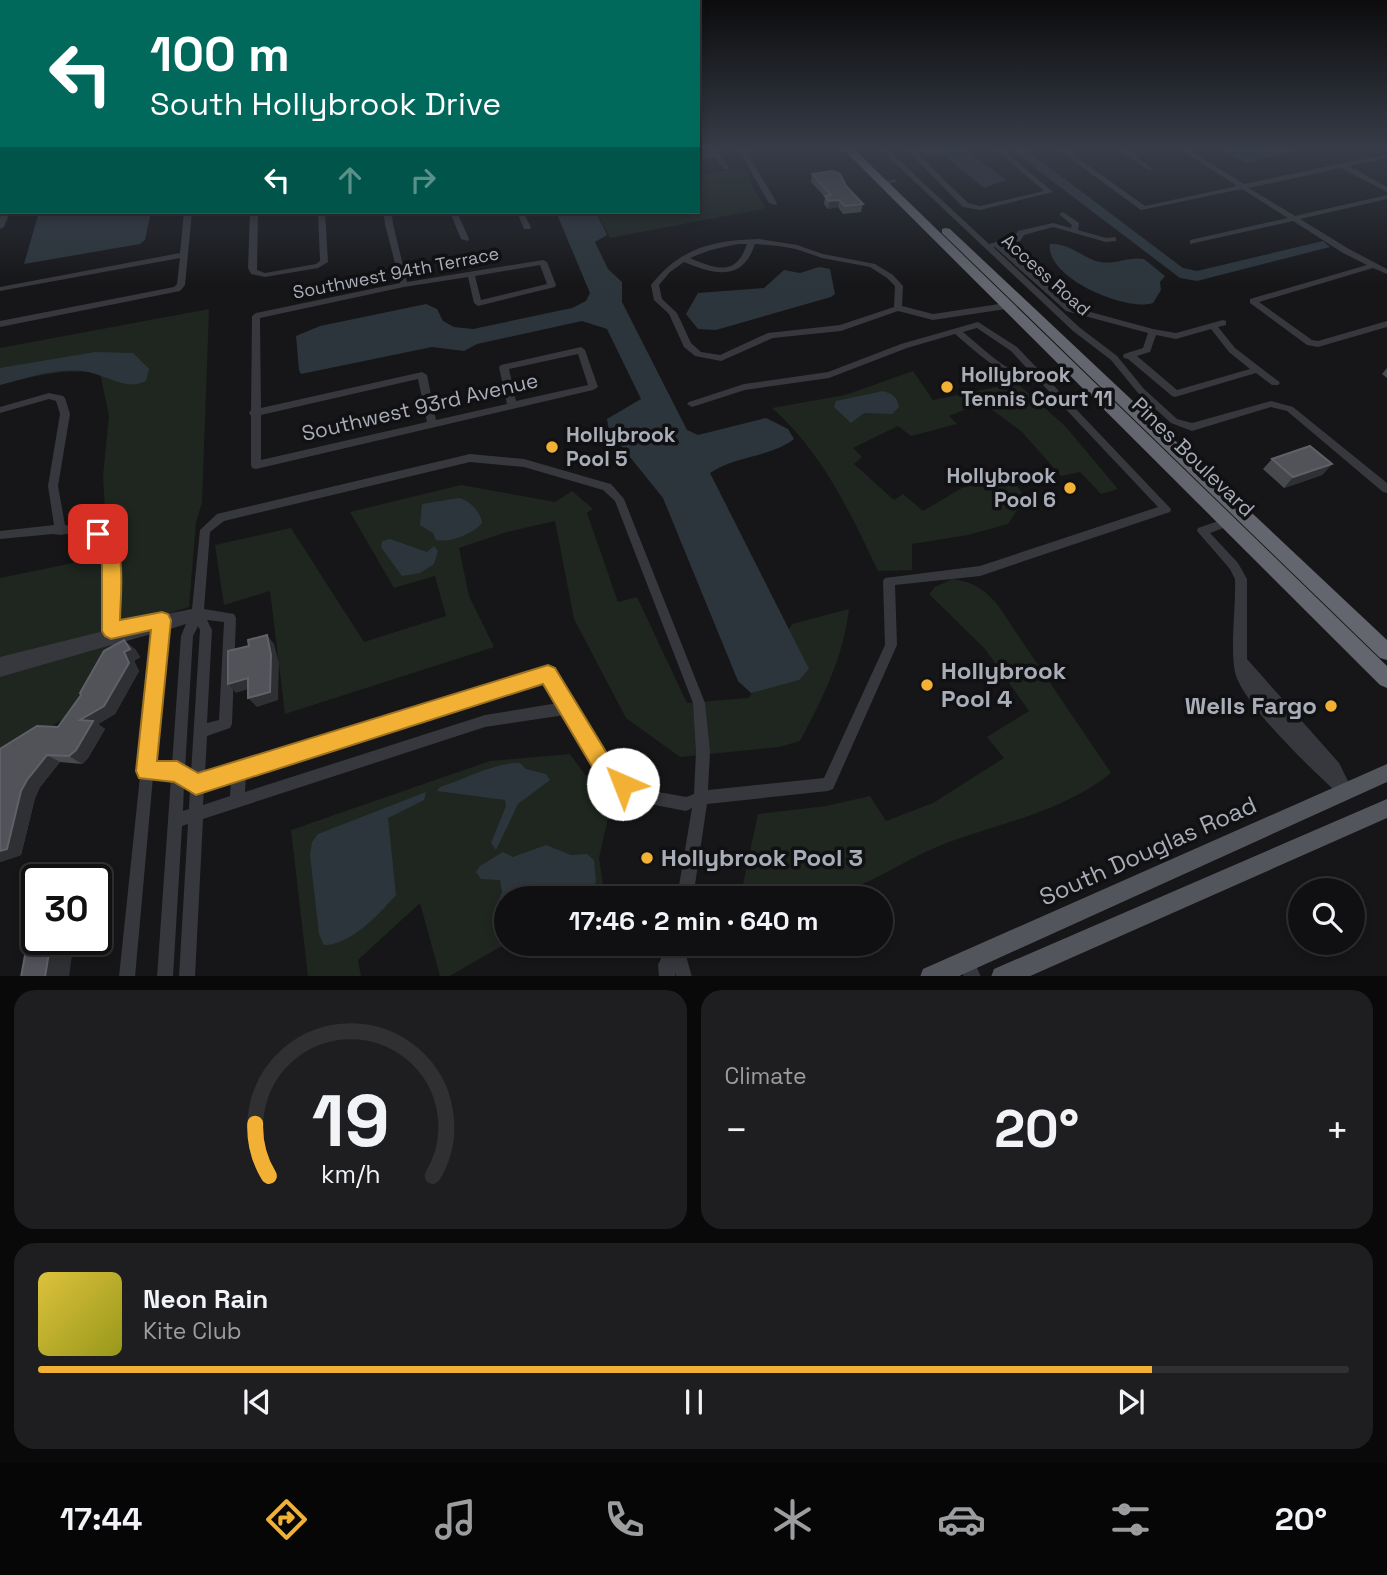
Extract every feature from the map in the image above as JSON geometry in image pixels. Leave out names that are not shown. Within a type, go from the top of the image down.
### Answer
[{"type":"highway","name":"Pines Boulevard","points":[[900,195],[1006,306],[1387,680]]},
{"type":"highway","name":"Pines Boulevard","points":[[902,195],[1387,652]]},
{"type":"highway","points":[[1006,306],[1016,307],[1043,325]]},
{"type":"highway","points":[[1093,391],[1112,402],[1174,463],[1200,474]]},
{"type":"main road","name":"South Douglas Road","points":[[931,976],[969,969],[1387,773]]},
{"type":"main road","points":[[1002,976],[1387,808]]},
{"type":"street","points":[[767,195],[773,203]]},
{"type":"street","name":"Access Road","points":[[931,195],[1076,329],[1114,358],[1150,400],[1174,421],[1192,427],[1271,404],[1279,405],[1290,409],[1387,489]]},
{"type":"street","points":[[955,195],[969,207],[1035,195]]},
{"type":"street","points":[[1125,195],[1144,208],[1212,195]]},
{"type":"street","points":[[1256,195],[1387,272]]},
{"type":"street","points":[[1193,242],[1387,197]]},
{"type":"street","points":[[0,324],[177,289],[181,285],[188,214]]},
{"type":"street","points":[[254,214],[253,268],[257,274],[318,266],[324,262],[321,214]]},
{"type":"street","points":[[390,214],[389,224],[404,285]]},
{"type":"street","points":[[454,214],[465,239]]},
{"type":"street","points":[[521,214],[527,227]]},
{"type":"street","points":[[1063,214],[1076,225],[1074,230]]},
{"type":"street","points":[[986,247],[1017,239],[1021,233],[1053,225],[1106,240],[1113,239]]},
{"type":"street","points":[[682,258],[710,270],[730,269],[741,266],[748,259],[751,243]]},
{"type":"street","points":[[898,308],[899,286],[877,266],[821,256],[788,245],[729,244],[696,251],[664,271],[655,285],[658,300],[673,313],[687,345],[698,354],[721,358],[771,335],[841,328],[898,308],[933,317],[1006,306]]},
{"type":"street","points":[[997,244],[1069,309],[1176,336],[1223,323]]},
{"type":"street","points":[[0,289],[183,255]]},
{"type":"street","name":"Southwest 94th Terrace","points":[[254,413],[256,316],[404,285],[543,262],[552,285],[478,303],[471,274]]},
{"type":"street","points":[[1375,265],[1253,301],[1310,343],[1318,344],[1387,324]]},
{"type":"street","points":[[196,784],[548,674],[607,772],[639,795],[686,804],[700,798],[828,783],[891,645],[889,581],[980,571],[1166,509],[1014,349],[978,325],[904,346],[829,375],[744,387],[692,404]]},
{"type":"street","points":[[1213,326],[1232,351],[1275,383]]},
{"type":"street","points":[[957,331],[1008,374],[1030,382],[1046,382]]},
{"type":"street","points":[[1114,358],[1147,350],[1153,332]]},
{"type":"street","name":"Southwest 93rd Avenue","points":[[254,413],[256,465],[593,387],[579,350],[504,367],[512,405]]},
{"type":"street","points":[[1130,355],[1175,394],[1257,370]]},
{"type":"street","points":[[254,413],[422,375],[432,424]]},
{"type":"street","points":[[0,410],[49,396],[60,398],[65,414],[53,486],[61,531]]},
{"type":"street","points":[[165,976],[187,636],[198,614],[202,540],[209,524],[221,517],[457,458],[524,463],[607,486],[619,499],[699,703],[705,736],[700,798],[687,886]]},
{"type":"street","points":[[1227,522],[1202,531],[1234,566],[1241,579],[1241,673],[1277,713],[1334,768],[1346,791]]},
{"type":"street","points":[[0,535],[92,532],[107,542],[111,565],[109,628],[115,636]]},
{"type":"street","points":[[187,976],[206,630],[198,614]]},
{"type":"street","points":[[0,663],[198,614],[230,618],[225,724],[201,732]]},
{"type":"street","points":[[127,976],[161,624]]},
{"type":"street","points":[[0,671],[115,636]]},
{"type":"street","points":[[176,821],[485,721],[569,708]]},
{"type":"street","points":[[237,801],[239,769]]},
{"type":"street","points":[[146,771],[177,772],[196,784]]},
{"type":"street","points":[[667,976],[666,965],[671,956]]},
{"type":"street","points":[[679,956],[684,976]]},
{"type":"shaded area","points":[[700,195],[757,195],[766,208],[610,238],[597,214],[700,214]]},
{"type":"shaded area","points":[[1070,195],[1085,195],[1183,268],[1197,271],[1323,241],[1330,247],[1197,281],[1180,278]]},
{"type":"shaded area","points":[[38,214],[151,214],[145,240],[140,244],[24,264]]},
{"type":"shaded area","points":[[557,214],[597,214],[607,235],[595,242],[608,269],[622,282],[622,302],[687,430],[698,435],[766,418],[788,429],[794,439],[774,450],[731,463],[710,473],[809,669],[799,680],[751,693],[738,681],[663,498],[609,431],[607,419],[641,399],[607,329],[582,321],[477,344],[464,351],[432,347],[301,374],[299,370],[296,336],[320,326],[426,304],[437,309],[443,321],[454,327],[473,329],[572,308],[586,301],[590,293]]},
{"type":"shaded area","points":[[1050,244],[1071,248],[1100,262],[1144,259],[1165,276],[1160,282],[1161,290],[1153,303],[1141,304],[1125,302],[1090,290],[1060,269],[1052,257]]},
{"type":"shaded area","points":[[819,267],[830,269],[835,294],[831,297],[716,330],[698,329],[686,314],[698,293],[764,288],[784,270],[800,273]]},
{"type":"shaded area","points":[[209,309],[202,503],[196,522],[189,607],[125,627],[74,713],[28,740],[0,761],[0,578],[73,563],[105,509],[103,476],[109,416],[100,373],[62,372],[0,385],[0,348]]},
{"type":"shaded area","points":[[95,352],[133,353],[149,369],[146,381],[138,384],[123,383],[90,372],[72,370],[41,374],[0,385],[0,368]]},
{"type":"shaded area","points":[[913,371],[933,400],[1017,383],[1065,426],[1118,489],[1101,494],[1080,472],[1061,476],[1022,432],[983,403],[949,416],[957,424],[911,436],[898,426],[853,448],[862,457],[854,464],[894,500],[903,494],[923,511],[962,488],[1007,474],[1026,497],[1008,524],[968,535],[912,544],[912,570],[878,571],[845,505],[820,463],[790,425],[772,408],[845,395]]},
{"type":"shaded area","points":[[883,391],[897,401],[899,407],[892,414],[864,413],[851,423],[834,407],[836,401]]},
{"type":"shaded area","points":[[461,485],[555,502],[572,491],[593,509],[587,513],[618,602],[637,597],[687,703],[749,698],[792,624],[849,609],[837,661],[800,741],[779,747],[680,757],[626,718],[574,619],[555,521],[507,532],[459,548],[469,596],[494,647],[285,714],[270,591],[224,605],[215,545],[291,528],[364,642],[446,616],[435,576],[394,588],[350,512]]},
{"type":"shaded area","points":[[459,498],[474,507],[482,523],[461,537],[436,540],[433,533],[420,525],[422,504]]},
{"type":"shaded area","points":[[390,539],[427,552],[434,546],[438,551],[434,564],[420,573],[402,576],[381,547],[382,541]]},
{"type":"shaded area","points":[[952,579],[966,582],[978,587],[997,604],[1111,773],[1074,797],[1054,806],[949,842],[857,886],[743,886],[758,814],[826,806],[870,796],[886,821],[933,803],[1004,758],[987,737],[1029,711],[985,649],[929,594],[935,587]]},
{"type":"shaded area","points":[[570,754],[610,809],[599,858],[603,886],[494,886],[494,950],[450,976],[440,976],[420,903],[358,960],[361,976],[308,976],[291,830],[490,761]]},
{"type":"shaded area","points":[[520,763],[526,769],[546,774],[550,780],[518,804],[496,850],[491,843],[506,806],[505,800],[437,791],[440,787],[476,773]]},
{"type":"shaded area","points":[[426,792],[424,800],[388,818],[396,895],[354,934],[334,944],[324,945],[319,934],[310,855],[312,842],[318,834]]},
{"type":"shaded area","points":[[546,845],[571,855],[587,854],[594,860],[596,882],[591,886],[501,886],[500,880],[481,879],[476,872],[480,866],[503,852],[513,857]]},
{"type":"building","points":[[854,195],[863,204],[845,206],[839,200],[829,201],[825,196]]},
{"type":"building","points":[[1310,446],[1332,464],[1293,477],[1272,459]]},
{"type":"building","points":[[267,635],[271,655],[270,692],[248,698],[248,678],[228,684],[228,651],[249,646],[248,640]]},
{"type":"building","points":[[124,640],[130,649],[124,652],[129,663],[104,706],[80,720],[93,721],[76,750],[69,756],[47,755],[27,780],[21,791],[7,849],[0,851],[0,749],[37,726],[58,727],[81,695],[104,651]]},
{"type":"building","points":[[25,955],[49,955],[45,976],[21,976]]},
{"type":"place","name":"Hollybrook Tennis Court 11","points":[[947,387]]},
{"type":"place","name":"Hollybrook Pool 5","points":[[552,447]]},
{"type":"place","name":"Hollybrook Pool 6","points":[[1070,488]]},
{"type":"place","name":"Hollybrook Pool 4","points":[[927,685]]},
{"type":"place","name":"Wells Fargo","points":[[1331,706]]},
{"type":"place","name":"Hollybrook Pool 3","points":[[647,858]]},
{"type":"route","points":[[98,534],[107,542],[111,565],[111,631],[162,620],[146,771],[177,772],[196,784],[208,778],[548,674],[607,772],[623,784]]}]
